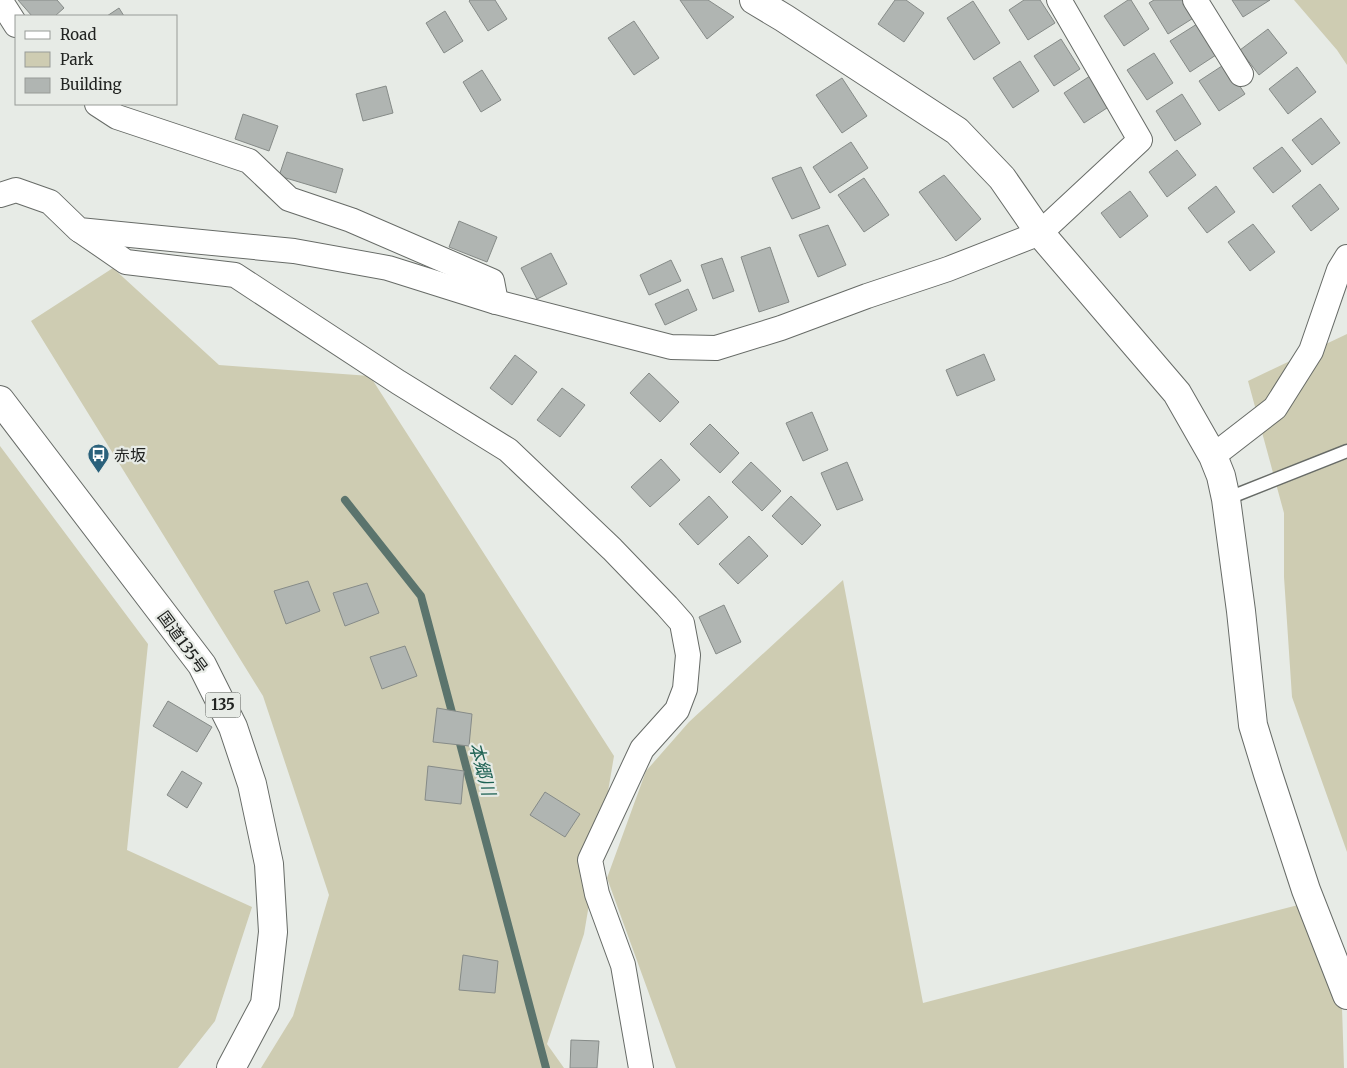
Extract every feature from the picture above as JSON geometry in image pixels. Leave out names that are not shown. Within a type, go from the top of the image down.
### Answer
[{"type":"main road","points":[[754,0],[957,131],[1002,178],[1040,233],[1177,393],[1213,456],[1221,476],[1226,499],[1241,611],[1253,725],[1306,890],[1347,995]]},
{"type":"main road","name":"国道135号","points":[[0,400],[202,665],[233,727],[252,784],[269,864],[273,932],[265,1004],[231,1068]]},
{"type":"street","points":[[0,0],[15,22]]},
{"type":"street","points":[[79,230],[294,251],[388,268],[496,302],[671,347],[716,348],[781,328],[867,296],[948,269],[1040,233],[1140,140],[1059,0]]},
{"type":"street","points":[[1195,0],[1241,74]]},
{"type":"street","points":[[98,105],[116,117],[249,161],[289,199],[350,220],[492,281],[496,302]]},
{"type":"street","points":[[0,195],[16,190],[50,202],[79,230],[126,262],[235,275],[398,382],[508,450],[612,549],[682,623],[688,654],[685,689],[677,710],[642,749],[590,860],[596,894],[623,965],[640,1068]]},
{"type":"street","points":[[1213,456],[1275,408],[1311,351],[1339,270],[1347,257]]},
{"type":"lane","points":[[1226,499],[1347,451]]},
{"type":"green space","points":[[1294,0],[1347,0],[1347,65],[1337,50]]},
{"type":"green space","points":[[113,268],[219,365],[370,376],[614,756],[584,934],[547,1044],[564,1068],[261,1068],[293,1016],[329,895],[263,696],[31,321]]},
{"type":"green space","points":[[1347,334],[1347,852],[1292,697],[1284,577],[1284,513],[1248,381]]},
{"type":"green space","points":[[0,446],[148,644],[127,850],[252,907],[215,1021],[178,1068],[0,1068]]},
{"type":"green space","points":[[843,580],[923,1003],[1302,904],[1340,947],[1344,1068],[676,1068],[607,878],[646,771],[689,722]]},
{"type":"building","points":[[18,0],[57,0],[64,8],[56,15],[31,15]]},
{"type":"building","points":[[470,0],[495,0],[507,19],[488,31]]},
{"type":"building","points":[[680,0],[708,0],[734,17],[707,39]]},
{"type":"building","points":[[895,0],[906,0],[924,13],[904,42],[878,24]]},
{"type":"building","points":[[1024,0],[1040,0],[1055,23],[1028,40],[1009,10]]},
{"type":"building","points":[[1128,0],[1131,0],[1149,29],[1124,46],[1104,16]]},
{"type":"building","points":[[1154,0],[1184,0],[1195,17],[1168,34],[1149,3]]},
{"type":"building","points":[[1232,0],[1270,0],[1243,17]]},
{"type":"building","points":[[973,1],[1000,43],[974,60],[947,18]]},
{"type":"building","points":[[119,8],[123,15],[108,15]]},
{"type":"building","points":[[445,11],[463,41],[444,53],[426,23]]},
{"type":"building","points":[[634,21],[659,58],[634,75],[608,38]]},
{"type":"building","points":[[1197,24],[1216,55],[1190,72],[1170,41]]},
{"type":"building","points":[[1268,29],[1287,53],[1259,75],[1240,50]]},
{"type":"building","points":[[1061,39],[1080,69],[1054,86],[1034,56]]},
{"type":"building","points":[[1154,53],[1173,83],[1147,100],[1127,70]]},
{"type":"building","points":[[1020,61],[1039,91],[1013,108],[993,78]]},
{"type":"building","points":[[1225,64],[1245,94],[1219,111],[1199,81]]},
{"type":"building","points":[[1297,67],[1316,92],[1288,114],[1269,89]]},
{"type":"building","points":[[482,70],[501,100],[481,112],[463,82]]},
{"type":"building","points":[[1090,76],[1110,106],[1084,123],[1064,93]]},
{"type":"building","points":[[842,78],[867,116],[842,133],[816,95]]},
{"type":"building","points":[[386,86],[393,113],[363,121],[356,94]]},
{"type":"building","points":[[1182,94],[1201,124],[1175,141],[1156,111]]},
{"type":"building","points":[[243,114],[278,126],[269,151],[235,139]]},
{"type":"building","points":[[1321,118],[1340,143],[1312,165],[1292,140]]},
{"type":"building","points":[[851,142],[868,168],[830,193],[813,167]]},
{"type":"building","points":[[1282,147],[1301,171],[1273,193],[1253,168]]},
{"type":"building","points":[[1177,150],[1196,175],[1167,197],[1149,172]]},
{"type":"building","points":[[287,152],[343,169],[336,193],[279,176]]},
{"type":"building","points":[[801,167],[820,208],[792,219],[772,178]]},
{"type":"building","points":[[944,175],[981,219],[956,241],[919,192]]},
{"type":"building","points":[[864,178],[889,215],[864,232],[838,195]]},
{"type":"building","points":[[1320,184],[1339,209],[1311,231],[1292,206]]},
{"type":"building","points":[[1216,186],[1235,212],[1207,233],[1188,208]]},
{"type":"building","points":[[1130,191],[1148,216],[1120,238],[1101,213]]},
{"type":"building","points":[[459,221],[497,237],[487,262],[449,247]]},
{"type":"building","points":[[1253,224],[1275,252],[1250,271],[1228,242]]},
{"type":"building","points":[[828,225],[846,265],[818,277],[799,235]]},
{"type":"building","points":[[770,247],[789,302],[759,312],[741,257]]},
{"type":"building","points":[[551,253],[567,284],[537,299],[521,268]]},
{"type":"building","points":[[722,258],[734,291],[713,299],[701,265]]},
{"type":"building","points":[[671,260],[681,281],[649,295],[640,275]]},
{"type":"building","points":[[688,289],[697,310],[665,325],[655,304]]},
{"type":"building","points":[[984,354],[995,380],[957,396],[946,370]]},
{"type":"building","points":[[515,355],[537,372],[512,405],[490,388]]},
{"type":"building","points":[[649,373],[679,402],[660,422],[630,393]]},
{"type":"building","points":[[562,388],[585,405],[560,437],[537,420]]},
{"type":"building","points":[[812,412],[828,450],[803,461],[786,423]]},
{"type":"building","points":[[710,424],[739,453],[720,473],[690,444]]},
{"type":"building","points":[[661,459],[680,480],[650,507],[631,487]]},
{"type":"building","points":[[751,462],[781,491],[762,511],[732,482]]},
{"type":"building","points":[[847,462],[863,500],[837,510],[821,473]]},
{"type":"building","points":[[709,496],[728,517],[698,545],[679,524]]},
{"type":"building","points":[[791,496],[821,525],[802,545],[772,516]]},
{"type":"building","points":[[749,536],[768,556],[738,584],[719,564]]},
{"type":"building","points":[[308,581],[320,611],[286,624],[274,591]]},
{"type":"building","points":[[367,583],[379,613],[345,626],[333,593]]},
{"type":"building","points":[[724,605],[741,642],[716,654],[699,617]]},
{"type":"building","points":[[405,646],[417,676],[382,689],[370,657]]},
{"type":"building","points":[[168,701],[212,727],[197,752],[153,726]]},
{"type":"building","points":[[437,708],[472,714],[469,746],[433,742]]},
{"type":"building","points":[[428,766],[464,771],[461,804],[425,800]]},
{"type":"building","points":[[182,771],[202,783],[187,808],[167,795]]},
{"type":"building","points":[[545,792],[580,814],[565,837],[530,815]]},
{"type":"building","points":[[463,955],[498,961],[495,993],[459,990]]},
{"type":"building","points":[[571,1040],[599,1041],[597,1068],[570,1068]]},
{"type":"waterway","name":"本郷川","points":[[345,500],[421,596],[454,720]]},
{"type":"waterway","name":"本郷川","points":[[458,736],[546,1068]]},
{"type":"place","name":"赤坂","points":[[98,474]]}]
